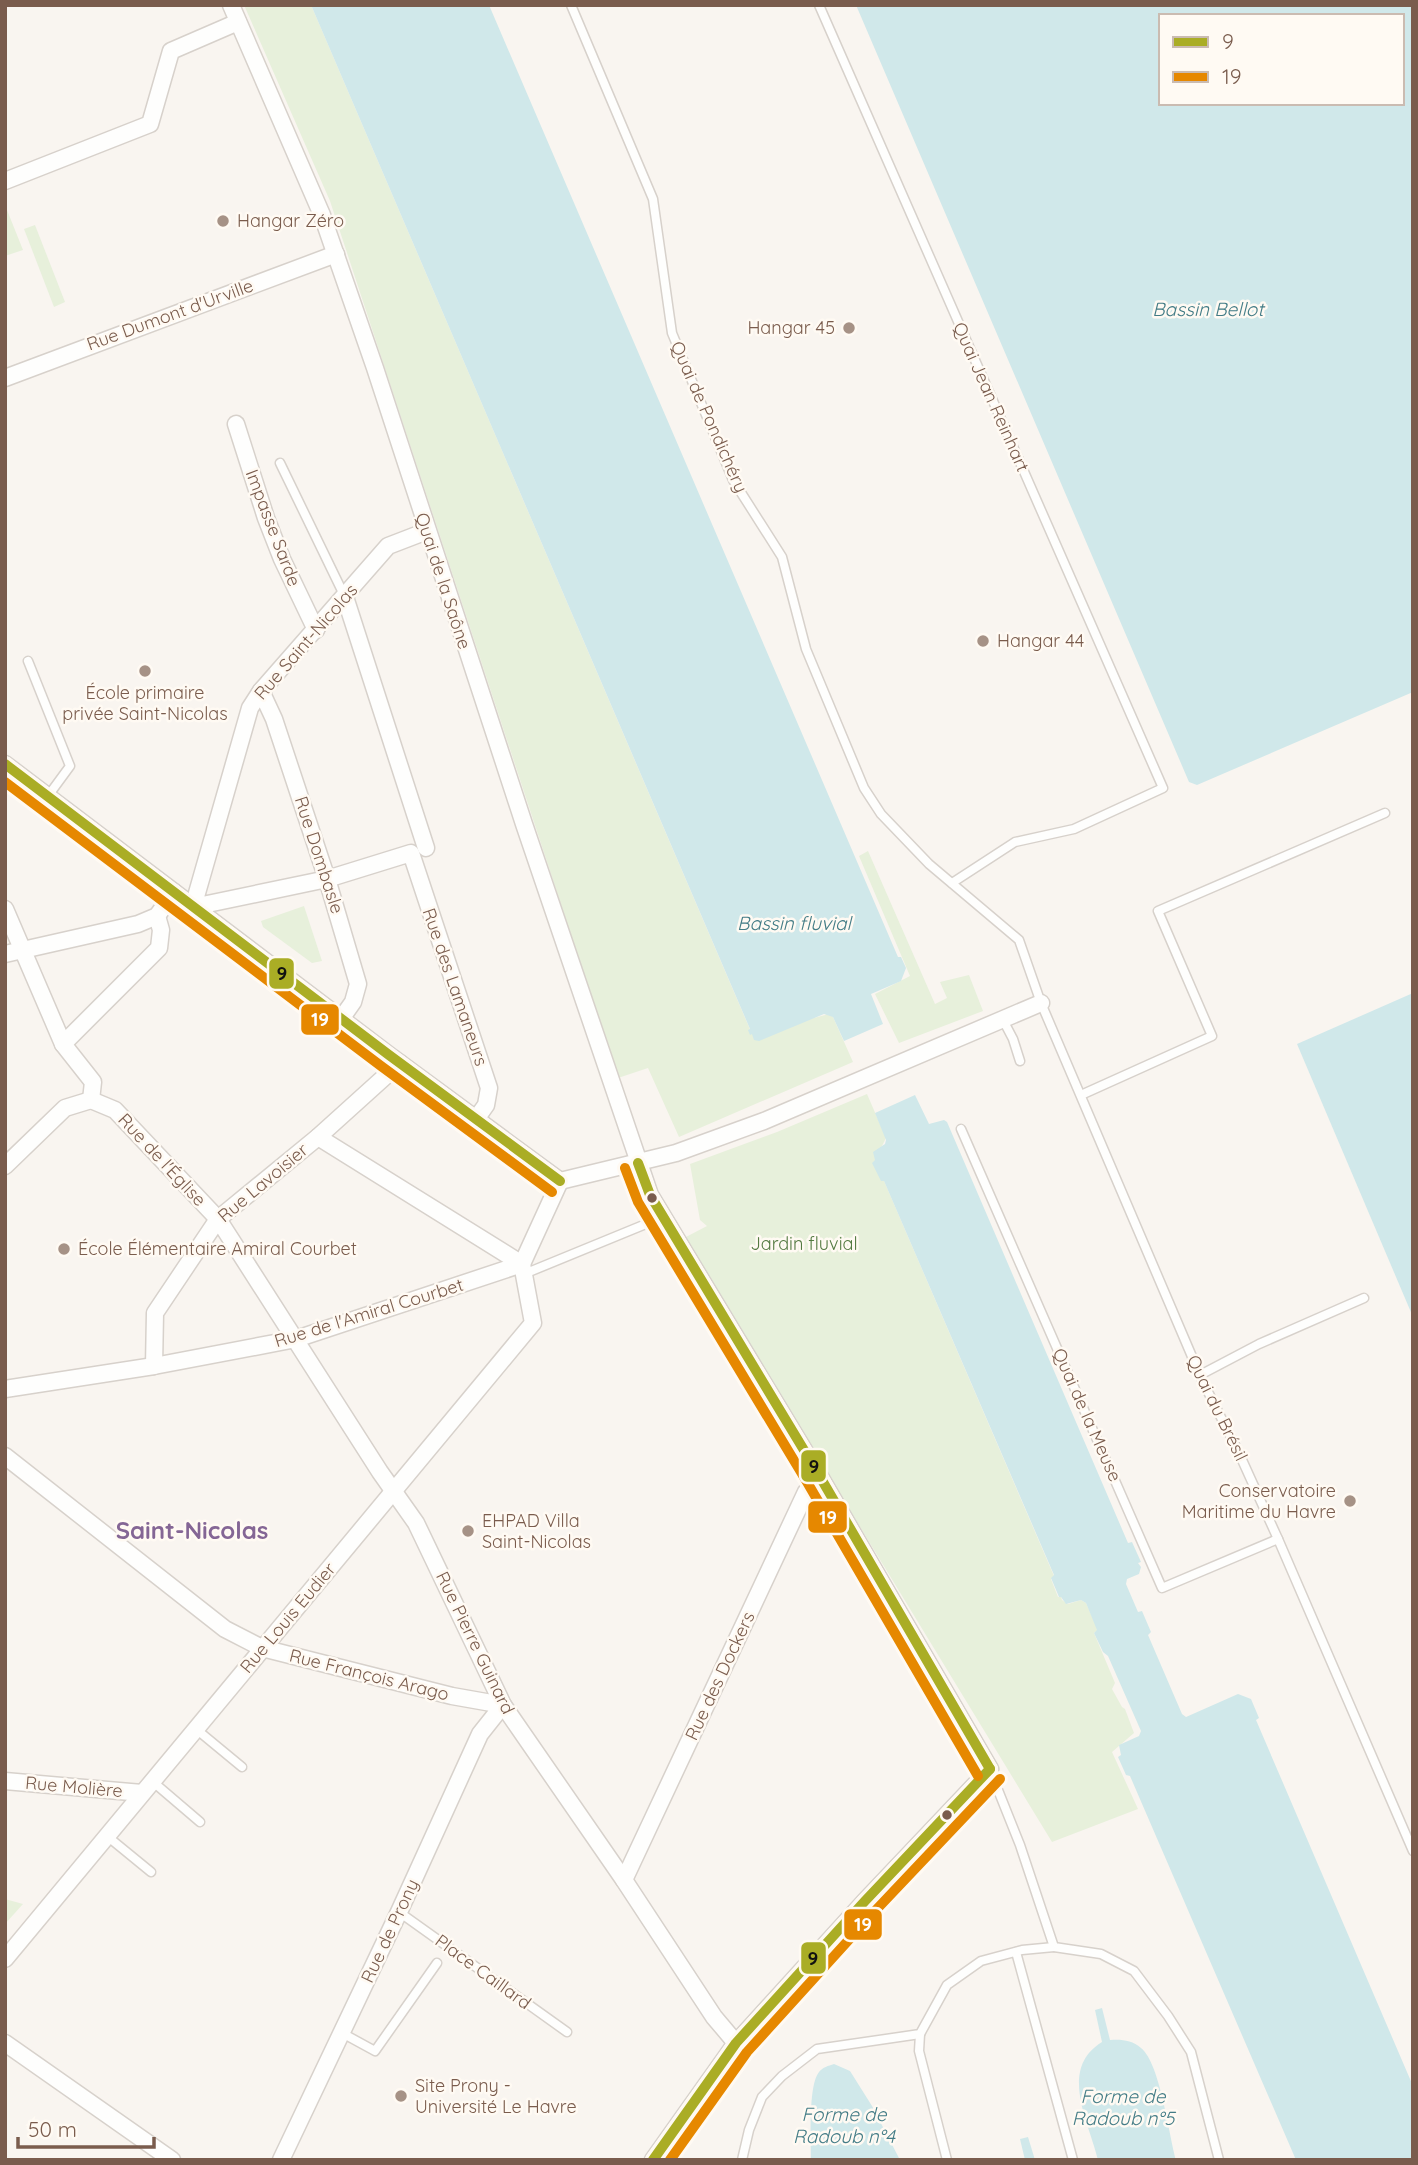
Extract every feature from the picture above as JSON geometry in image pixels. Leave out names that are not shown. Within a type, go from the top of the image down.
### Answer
[{"type":"street","name":"Quai de la Saône","points":[[231,5],[322,215],[336,254],[650,1195],[819,1475],[990,1769]]},
{"type":"street","points":[[5,181],[150,124],[171,51],[238,22]]},
{"type":"street","name":"Rue Dumont d'Urville","points":[[5,378],[336,254]]},
{"type":"street","name":"Impasse Sarde","points":[[236,425],[274,538],[316,630]]},
{"type":"street","name":"Rue Saint-Nicolas","points":[[193,907],[250,708],[261,691],[388,546],[427,531]]},
{"type":"street","name":"Rue des Lamaneurs","points":[[345,597],[489,1088],[481,1112]]},
{"type":"street","name":"Rue Dombasle","points":[[261,691],[274,719],[327,879],[358,984],[353,1002],[341,1019]]},
{"type":"street","points":[[5,764],[400,1063],[481,1112],[561,1181]]},
{"type":"street","points":[[193,907],[327,879],[419,850]]},
{"type":"street","points":[[5,954],[138,924],[157,916],[174,892]]},
{"type":"street","points":[[5,909],[63,1044],[93,1083],[91,1100],[65,1108],[5,1166]]},
{"type":"street","points":[[63,1044],[159,948],[161,930],[157,916]]},
{"type":"street","points":[[561,1181],[676,1153],[764,1121],[1041,1003]]},
{"type":"street","name":"Rue Lavoisier","points":[[154,1366],[155,1313],[218,1219],[318,1137],[400,1063]]},
{"type":"street","name":"Rue de l'Église","points":[[91,1100],[115,1110],[218,1219],[296,1339]]},
{"type":"street","points":[[318,1137],[523,1269],[561,1181]]},
{"type":"street","name":"Rue de l'Amiral Courbet","points":[[5,1389],[154,1366],[296,1339],[523,1269]]},
{"type":"street","name":"Rue Louis Eudier","points":[[5,1959],[533,1323],[523,1269]]},
{"type":"street","name":"Rue Pierre Guinard","points":[[296,1339],[416,1523],[503,1705],[624,1880],[714,2017],[736,2043]]},
{"type":"street","name":"Rue François Arago","points":[[5,1456],[225,1629],[262,1648],[452,1696],[503,1705]]},
{"type":"street","name":"Rue des Dockers","points":[[624,1880],[806,1492],[819,1475]]},
{"type":"street","name":"Rue de Prony","points":[[281,2160],[400,1912],[480,1734],[503,1705]]},
{"type":"street","points":[[653,2160],[736,2043],[990,1769]]},
{"type":"street","name":"Rue Molière","points":[[5,1781],[147,1787]]},
{"type":"street","points":[[5,2043],[172,2160]]},
{"type":"lane","name":"Quai de Pondichéry","points":[[571,5],[653,198],[672,333],[733,480],[782,557],[806,649],[864,788],[881,814],[903,837],[1019,940],[1041,1003]]},
{"type":"lane","name":"Quai Jean Reinhart","points":[[819,5],[1163,788],[1074,829],[1015,842],[952,883]]},
{"type":"lane","points":[[280,463],[345,597]]},
{"type":"lane","points":[[28,661],[70,766],[48,796]]},
{"type":"lane","points":[[1081,1095],[1212,1036],[1158,911],[1385,813]]},
{"type":"lane","name":"Quai du Brésil","points":[[1041,1003],[1200,1375],[1278,1539],[1413,1852]]},
{"type":"lane","points":[[1002,1018],[1020,1060]]},
{"type":"lane","name":"Quai de la Meuse","points":[[961,1129],[1162,1588],[1278,1539]]},
{"type":"lane","points":[[523,1269],[663,1216]]},
{"type":"lane","points":[[1200,1375],[1259,1344],[1364,1298]]},
{"type":"lane","points":[[195,1729],[242,1767]]},
{"type":"lane","points":[[990,1769],[1054,1947]]},
{"type":"lane","points":[[147,1787],[200,1822]]},
{"type":"lane","points":[[107,1836],[151,1872]]},
{"type":"lane","name":"Place Caillard","points":[[400,1912],[567,2032]]},
{"type":"lane","points":[[947,2160],[919,2051],[920,2034],[947,1985],[981,1961],[1016,1952],[1054,1947],[1101,1954],[1134,1971],[1191,2052],[1219,2160]]},
{"type":"lane","points":[[1016,1952],[1073,2160]]},
{"type":"lane","points":[[342,2032],[375,2051],[437,1963]]},
{"type":"lane","points":[[742,2160],[749,2130],[762,2097],[782,2076],[817,2049],[920,2034]]},
{"type":"green space","points":[[244,5],[311,5],[752,1034],[829,1014],[833,1017],[853,1062],[679,1137],[648,1068],[618,1078],[330,201]]},
{"type":"green space","points":[[5,205],[23,250],[5,256]]},
{"type":"green space","points":[[35,225],[65,302],[54,307],[24,229]]},
{"type":"green space","points":[[868,851],[935,1004],[947,998],[940,982],[969,975],[983,1011],[899,1043],[875,994],[910,976],[859,856]]},
{"type":"green space","points":[[304,906],[322,961],[312,963],[263,927],[261,921]]},
{"type":"green space","name":"Jardin fluvial","points":[[867,1094],[886,1138],[875,1160],[1054,1576],[1051,1579],[1058,1597],[1068,1604],[1081,1600],[1086,1603],[1098,1630],[1094,1633],[1115,1683],[1112,1689],[1125,1709],[1134,1733],[1112,1752],[1138,1809],[1052,1842],[684,1238],[707,1226],[700,1220],[690,1164],[777,1132]]},
{"type":"green space","points":[[5,1899],[23,1904],[5,1924]]},
{"type":"water","name":"Bassin fluvial","points":[[311,5],[489,5],[898,957],[901,957],[906,968],[901,981],[871,994],[883,1024],[844,1041],[833,1017],[824,1014],[759,1041],[750,1035],[750,1029]]},
{"type":"water","name":"Bassin Bellot","points":[[856,5],[1413,5],[1413,692],[1197,785],[1189,782]]},
{"type":"water","points":[[1413,993],[1413,1317],[1297,1044]]},
{"type":"water","points":[[915,1095],[929,1124],[944,1120],[947,1122],[1128,1543],[1132,1542],[1141,1562],[1138,1563],[1141,1567],[1139,1574],[1127,1579],[1126,1584],[1138,1612],[1142,1611],[1151,1632],[1148,1635],[1182,1714],[1186,1717],[1238,1694],[1251,1699],[1259,1718],[1256,1720],[1413,2086],[1413,2160],[1296,2160],[1130,1776],[1126,1775],[1118,1757],[1121,1755],[1119,1745],[1139,1736],[1141,1731],[1108,1656],[1103,1652],[1094,1633],[1097,1630],[1086,1603],[1081,1600],[1066,1604],[1059,1597],[1051,1578],[1054,1575],[884,1181],[881,1181],[872,1163],[875,1160],[873,1152],[885,1144],[886,1140],[875,1113]]},
{"type":"water","name":"Forme de Radoub n°5","points":[[1102,2008],[1110,2040],[1134,2043],[1148,2056],[1154,2068],[1176,2160],[1098,2160],[1080,2097],[1079,2081],[1082,2066],[1089,2053],[1102,2042],[1095,2010]]},
{"type":"water","name":"Forme de Radoub n°4","points":[[834,2064],[850,2071],[900,2160],[811,2160],[811,2114],[815,2079],[824,2068]]},
{"type":"water","points":[[1028,2137],[1035,2160],[1025,2160],[1020,2139]]},
{"type":"transit line","name":"9","points":[[5,764],[560,1181]]},
{"type":"transit line","name":"19","points":[[5,782],[552,1192]]},
{"type":"transit line","name":"9","points":[[638,1163],[650,1195],[819,1475],[990,1769]]},
{"type":"transit line","name":"19","points":[[625,1168],[638,1202],[807,1482],[978,1776]]},
{"type":"transit line","name":"9","points":[[653,2160],[736,2043],[990,1769]]},
{"type":"transit line","name":"19","points":[[670,2160],[747,2052],[1000,1779]]},
{"type":"place","name":"Hangar Zéro","points":[[223,221]]},
{"type":"place","name":"Hangar 45","points":[[849,328]]},
{"type":"place","name":"Hangar 44","points":[[983,641]]},
{"type":"place","name":"École primaire privée Saint-Nicolas","points":[[145,671]]},
{"type":"place","name":"École Élémentaire Amiral Courbet","points":[[64,1249]]},
{"type":"place","name":"Conservatoire Maritime du Havre","points":[[1350,1501]]},
{"type":"place","name":"EHPAD Villa Saint-Nicolas","points":[[468,1531]]},
{"type":"place","name":"Site Prony - Université Le Havre","points":[[401,2096]]},
{"type":"district","name":"Saint-Nicolas","points":[[192,1531]]}]
